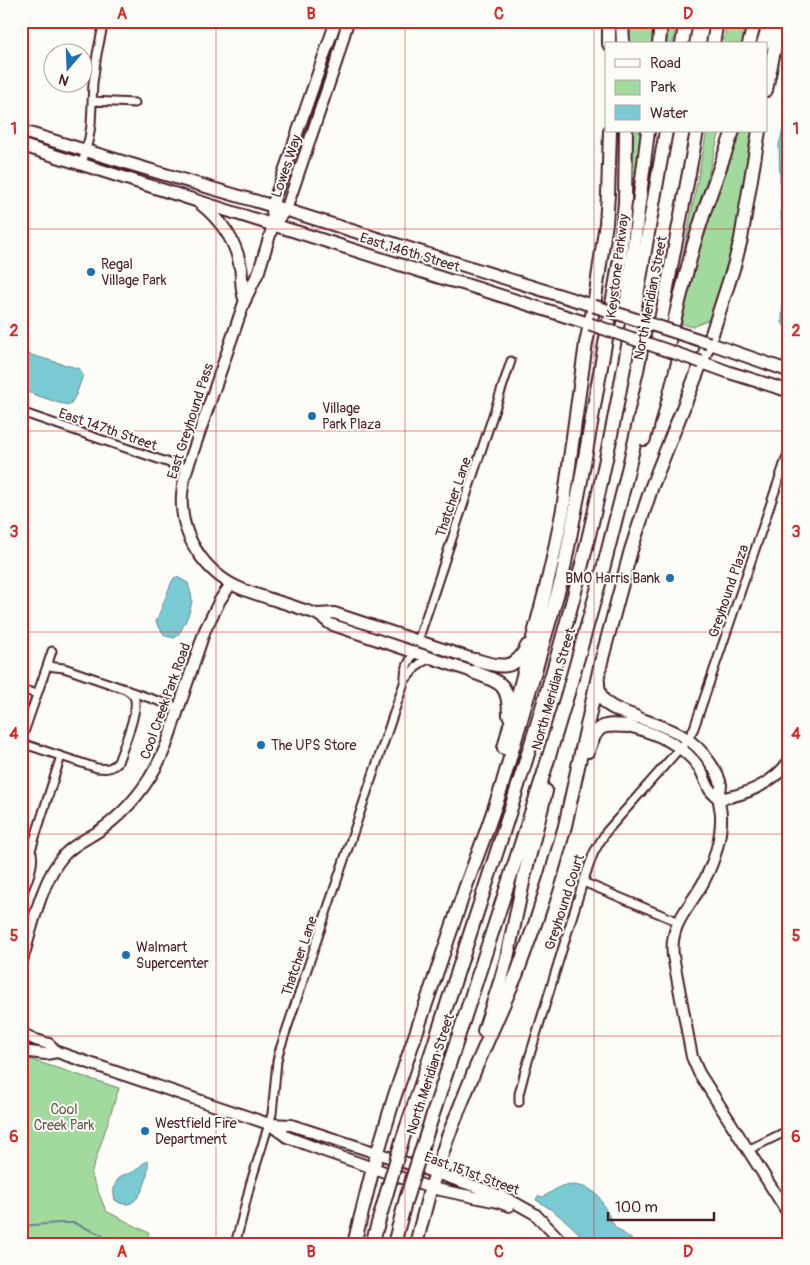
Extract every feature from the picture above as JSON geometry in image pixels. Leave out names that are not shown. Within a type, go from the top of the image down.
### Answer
[{"type":"highway","points":[[609,42],[610,21]]},
{"type":"highway","points":[[622,21],[623,42]]},
{"type":"highway","points":[[658,42],[661,21]]},
{"type":"highway","points":[[682,42],[686,21]]},
{"type":"highway","points":[[713,42],[717,21]]},
{"type":"highway","points":[[750,42],[755,21]]},
{"type":"highway","points":[[764,42],[770,21]]},
{"type":"highway","points":[[768,80],[780,21]]},
{"type":"highway","points":[[466,886],[510,728],[559,531],[586,343],[594,306],[607,208],[610,132]]},
{"type":"highway","points":[[354,1244],[377,1153],[407,1057],[511,756],[557,597],[580,486],[620,259],[626,185],[626,132]]},
{"type":"highway","name":"Keystone Parkway","points":[[617,405],[627,300],[648,132]]},
{"type":"highway","name":"North Meridian Street","points":[[372,1244],[402,1141],[546,698],[587,544],[617,405],[666,132]]},
{"type":"highway","name":"North Meridian Street","points":[[394,1244],[422,1148],[543,776],[577,665],[626,478],[649,380],[697,132]]},
{"type":"highway","points":[[602,573],[645,436],[691,256],[726,132]]},
{"type":"highway","points":[[706,206],[733,132]]},
{"type":"highway","points":[[461,1102],[508,997],[527,949],[556,859],[601,662],[638,525],[709,343],[736,260],[759,132]]},
{"type":"highway","points":[[475,666],[503,666],[512,664],[519,659],[528,644],[545,592]]},
{"type":"highway","points":[[601,662],[598,684],[599,693],[608,705],[632,722]]},
{"type":"highway","points":[[416,1244],[431,1188],[502,979],[525,872],[577,665]]},
{"type":"highway","points":[[475,666],[505,690],[508,698],[510,728]]},
{"type":"highway","points":[[571,800],[589,746],[598,729],[607,725],[632,722]]},
{"type":"main road","name":"East 146th Street","points":[[21,131],[286,210],[594,306],[789,370]]},
{"type":"main road","name":"East 146th Street","points":[[21,145],[273,226],[590,324],[789,391]]},
{"type":"main road","points":[[196,201],[218,219],[234,246],[239,259],[241,291],[245,300]]},
{"type":"street","points":[[82,164],[91,125],[93,83],[104,21]]},
{"type":"street","name":"Lowes Way","points":[[273,226],[272,206],[336,21]]},
{"type":"street","name":"Lowes Way","points":[[273,226],[286,210],[337,60],[348,21]]},
{"type":"street","points":[[92,101],[134,103]]},
{"type":"street","name":"East Greyhound Pass","points":[[273,226],[259,272],[245,300],[187,469],[183,485],[182,508],[190,539],[197,552],[208,565],[230,584],[318,614],[334,613],[418,640],[475,666]]},
{"type":"street","name":"Thatcher Lane","points":[[418,640],[512,361]]},
{"type":"street","name":"East 147th Street","points":[[21,412],[187,469]]},
{"type":"street","name":"Greyhound Plaza","points":[[688,739],[694,728],[789,450]]},
{"type":"street","name":"Cool Creek Park Road","points":[[21,964],[45,888],[55,868],[64,855],[75,845],[110,823],[132,802],[142,790],[159,762],[205,630],[230,584]]},
{"type":"street","name":"East Greyhound Pass","points":[[318,614],[330,624],[431,659],[475,666]]},
{"type":"street","points":[[52,652],[21,742],[97,768],[106,769],[114,767],[118,762],[136,706],[132,693],[125,689]]},
{"type":"street","name":"Thatcher Lane","points":[[406,680],[405,673],[409,660],[415,652]]},
{"type":"street","name":"Thatcher Lane","points":[[235,1244],[250,1185],[272,1114],[279,1052],[406,680],[414,668],[431,659]]},
{"type":"street","points":[[47,666],[64,668],[179,708]]},
{"type":"street","points":[[21,689],[37,694]]},
{"type":"street","points":[[632,722],[666,728],[684,736],[702,750],[714,769],[721,786],[718,799],[721,816],[716,850],[704,881],[679,922],[672,948],[692,1057],[702,1080],[789,1215]]},
{"type":"street","points":[[632,722],[671,742],[694,760],[705,777],[710,790],[718,799]]},
{"type":"street","name":"Greyhound Court","points":[[518,1102],[524,1071],[594,852],[606,832],[688,739]]},
{"type":"street","points":[[31,850],[61,756]]},
{"type":"street","points":[[718,799],[756,788],[778,773],[789,761]]},
{"type":"street","points":[[21,844],[29,847],[33,854],[33,863],[21,898]]},
{"type":"street","points":[[583,882],[679,922]]},
{"type":"street","name":"East 151st Street","points":[[21,1032],[49,1044],[57,1052],[269,1124],[291,1125],[486,1190],[510,1200],[535,1214],[564,1244]]},
{"type":"street","name":"East 151st Street","points":[[21,1051],[46,1054],[57,1052]]},
{"type":"street","name":"East 151st Street","points":[[269,1124],[287,1138],[431,1188],[503,1204],[545,1224]]},
{"type":"street","points":[[748,1150],[789,1130]]},
{"type":"green space","points":[[626,21],[655,21],[653,42],[627,42]]},
{"type":"green space","points":[[666,21],[677,21],[673,42],[663,42]]},
{"type":"green space","points":[[727,21],[748,21],[743,42],[723,42]]},
{"type":"green space","points":[[630,132],[643,132],[636,185],[632,184]]},
{"type":"green space","points":[[707,132],[720,132],[686,256],[683,255]]},
{"type":"green space","points":[[738,132],[755,132],[732,258],[710,319],[693,327],[680,323],[701,240]]},
{"type":"green space","name":"Cool Creek Park","points":[[26,1058],[119,1088],[91,1174],[106,1211],[149,1233],[146,1244],[21,1244],[21,1062]]},
{"type":"water","points":[[789,120],[788,329],[782,322],[783,282],[779,145],[783,129]]},
{"type":"water","points":[[21,352],[80,369],[83,375],[76,395],[70,405],[21,390]]},
{"type":"water","points":[[175,577],[188,583],[192,600],[186,620],[175,638],[165,636],[156,622]]},
{"type":"water","points":[[148,1161],[147,1177],[136,1200],[123,1204],[115,1200],[114,1190],[118,1180],[123,1175],[133,1172]]},
{"type":"water","points":[[575,1185],[588,1188],[598,1195],[615,1227],[638,1244],[588,1244],[564,1219],[536,1200],[538,1196],[543,1197],[561,1186]]},
{"type":"waterway","points":[[21,1226],[74,1223],[102,1235]]},
{"type":"place","name":"Regal Village Park","points":[[91,272]]},
{"type":"place","name":"Village Park Plaza","points":[[312,416]]},
{"type":"place","name":"BMO Harris Bank","points":[[670,578]]},
{"type":"place","name":"The UPS Store","points":[[261,745]]},
{"type":"place","name":"Walmart Supercenter","points":[[126,955]]},
{"type":"place","name":"Westfield Fire Department","points":[[145,1131]]}]
